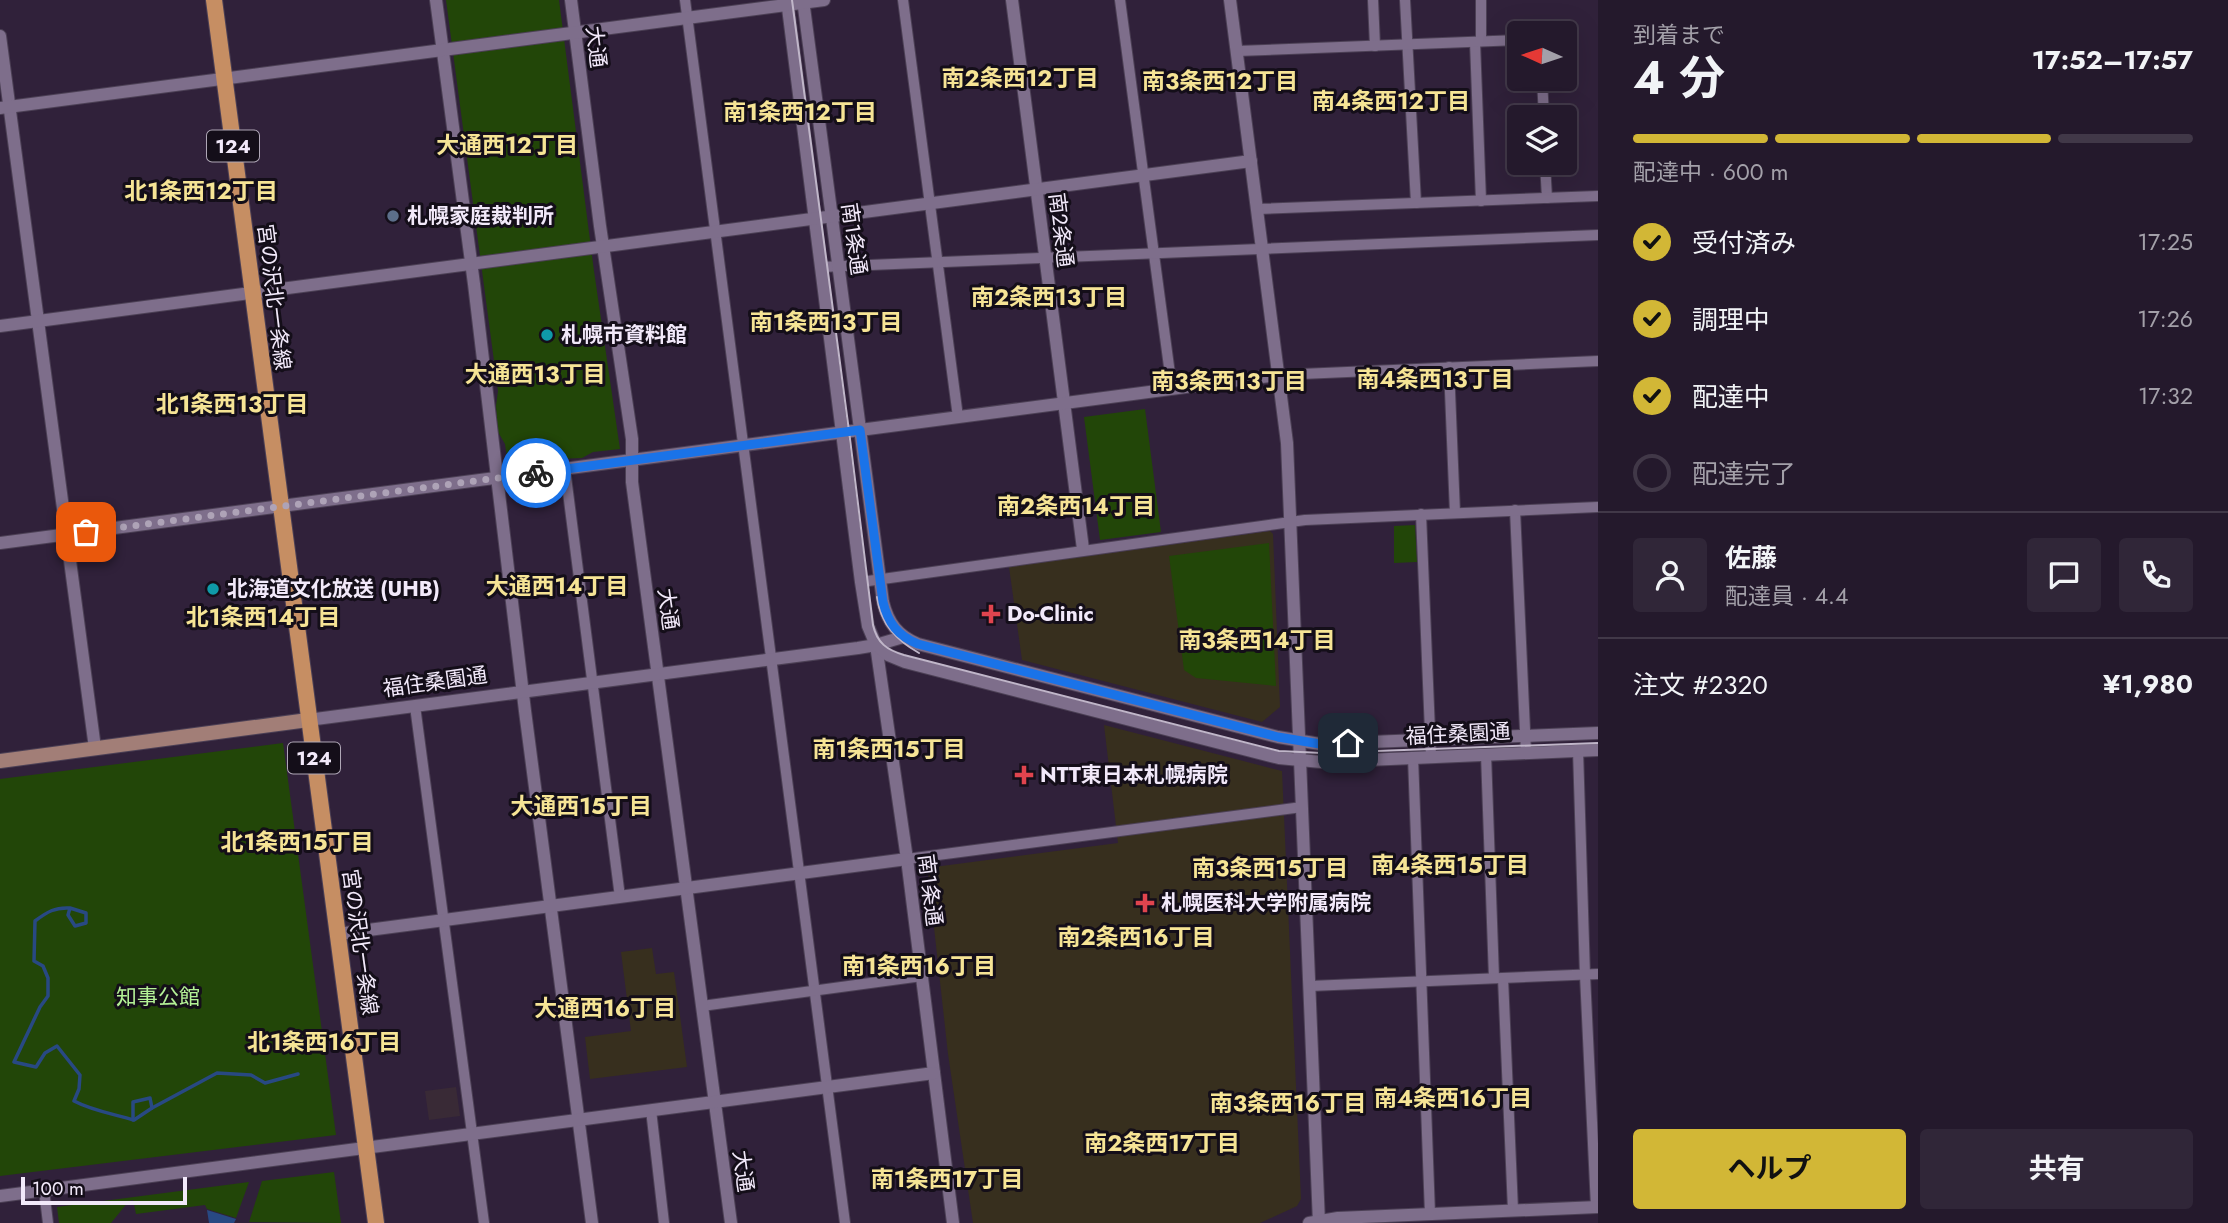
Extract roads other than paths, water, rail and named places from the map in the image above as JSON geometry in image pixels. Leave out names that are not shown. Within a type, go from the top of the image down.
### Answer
[{"type":"main road","name":"宮の沢北一条線","points":[[214,0],[376,1223]]},
{"type":"main road","name":"福住桑園通","points":[[0,761],[308,720]]},
{"type":"street","points":[[436,0],[471,264],[522,692],[592,1223]]},
{"type":"street","name":"大通","points":[[571,0],[632,439],[632,482],[731,1223]]},
{"type":"street","points":[[685,0],[845,1223]]},
{"type":"street","points":[[5,108],[687,18],[787,2],[824,0]]},
{"type":"street","points":[[903,0],[958,417]]},
{"type":"street","name":"南2条通","points":[[1012,0],[1083,549]]},
{"type":"street","points":[[1120,0],[1172,389]]},
{"type":"street","points":[[1230,0],[1287,443],[1310,986],[1315,1222],[1597,1207],[1585,975],[1578,750]]},
{"type":"street","points":[[1373,0],[1375,46]]},
{"type":"street","points":[[1405,0],[1416,203]]},
{"type":"street","points":[[1481,0],[1478,41],[1481,201]]},
{"type":"street","name":"南1条通","points":[[803,1],[879,579],[889,621]]},
{"type":"street","name":"南1条通","points":[[787,2],[861,582],[868,626],[876,645],[907,859],[953,1223]]},
{"type":"street","points":[[0,36],[5,108],[38,321],[95,748]]},
{"type":"street","points":[[1237,51],[1507,40]]},
{"type":"street","points":[[0,326],[1251,161]]},
{"type":"street","points":[[1546,175],[1547,198]]},
{"type":"street","points":[[1257,209],[1598,196]]},
{"type":"street","points":[[821,267],[1598,235]]},
{"type":"street","points":[[0,543],[1278,375],[1598,361]]},
{"type":"street","points":[[1449,367],[1455,513]]},
{"type":"street","points":[[565,469],[620,897]]},
{"type":"street","points":[[861,582],[1290,521],[1598,507]]},
{"type":"street","points":[[1516,510],[1526,752]]},
{"type":"street","points":[[1421,514],[1431,756]]},
{"type":"street","points":[[876,645],[889,621]]},
{"type":"street","name":"福住桑園通","points":[[889,621],[903,637],[918,644],[1299,741],[1320,744],[1598,733]]},
{"type":"street","name":"福住桑園通","points":[[308,720],[876,645],[903,637]]},
{"type":"street","name":"福住桑園通","points":[[876,645],[888,655],[905,662],[1266,754],[1300,760],[1321,762],[1598,750]]},
{"type":"street","points":[[415,706],[484,1223]]},
{"type":"street","points":[[1486,754],[1513,1210]]},
{"type":"street","points":[[1413,757],[1430,1214]]},
{"type":"street","points":[[338,934],[1302,807]]},
{"type":"street","points":[[1310,986],[1598,974]]},
{"type":"street","points":[[702,1006],[922,976]]},
{"type":"street","points":[[0,1196],[934,1073]]},
{"type":"street","points":[[650,1110],[664,1223]]},
{"type":"street","points":[[44,1190],[48,1223]]},
{"type":"water","points":[[207,1210],[236,1219],[234,1223],[209,1223]]},
{"type":"waterway","points":[[70,908],[86,913],[86,923],[75,926],[68,915],[70,908],[51,911],[35,921],[34,961],[43,966],[48,978],[48,996],[14,1062],[36,1067],[45,1053],[57,1046],[80,1075],[79,1089],[74,1101],[134,1120],[217,1073],[251,1075],[265,1083],[298,1074]]},
{"type":"waterway","points":[[133,1120],[133,1102],[150,1098],[152,1108]]},
{"type":"tram line","points":[[792,0],[873,625],[877,637],[884,645],[904,655],[1279,751],[1322,753],[1598,743]]},
{"type":"tram line","points":[[877,597],[882,615],[891,630],[903,643],[919,653]]},
{"type":"place","name":"札幌家庭裁判所","points":[[393,216]]},
{"type":"place","name":"札幌市資料館","points":[[547,335]]},
{"type":"place","name":"北海道文化放送 (UHB)","points":[[213,589]]},
{"type":"place","name":"Do-Clinic","points":[[991,614]]},
{"type":"place","name":"NTT東日本札幌病院","points":[[1024,775]]},
{"type":"place","name":"札幌医科大学附属病院","points":[[1145,903]]},
{"type":"district","name":"南2条西12丁目","points":[[1020,78]]},
{"type":"district","name":"南3条西12丁目","points":[[1220,81]]},
{"type":"district","name":"南4条西12丁目","points":[[1391,101]]},
{"type":"district","name":"南1条西12丁目","points":[[800,112]]},
{"type":"district","name":"大通西12丁目","points":[[507,145]]},
{"type":"district","name":"北1条西12丁目","points":[[201,191]]},
{"type":"district","name":"南2条西13丁目","points":[[1049,297]]},
{"type":"district","name":"南1条西13丁目","points":[[826,322]]},
{"type":"district","name":"大通西13丁目","points":[[535,374]]},
{"type":"district","name":"南4条西13丁目","points":[[1435,379]]},
{"type":"district","name":"南3条西13丁目","points":[[1229,381]]},
{"type":"district","name":"北1条西13丁目","points":[[232,404]]},
{"type":"district","name":"南2条西14丁目","points":[[1076,506]]},
{"type":"district","name":"大通西14丁目","points":[[557,586]]},
{"type":"district","name":"北1条西14丁目","points":[[263,617]]},
{"type":"district","name":"南3条西14丁目","points":[[1257,640]]},
{"type":"district","name":"南1条西15丁目","points":[[889,749]]},
{"type":"district","name":"大通西15丁目","points":[[581,806]]},
{"type":"district","name":"北1条西15丁目","points":[[297,842]]},
{"type":"district","name":"南4条西15丁目","points":[[1450,865]]},
{"type":"district","name":"南3条西15丁目","points":[[1270,868]]},
{"type":"district","name":"南2条西16丁目","points":[[1136,937]]},
{"type":"district","name":"南1条西16丁目","points":[[919,966]]},
{"type":"district","name":"大通西16丁目","points":[[605,1008]]},
{"type":"district","name":"北1条西16丁目","points":[[324,1042]]},
{"type":"district","name":"南4条西16丁目","points":[[1453,1098]]},
{"type":"district","name":"南3条西16丁目","points":[[1288,1103]]},
{"type":"district","name":"南2条西17丁目","points":[[1162,1143]]},
{"type":"district","name":"南1条西17丁目","points":[[947,1179]]},
{"type":"park label","name":"知事公館","points":[[158,997]]}]
